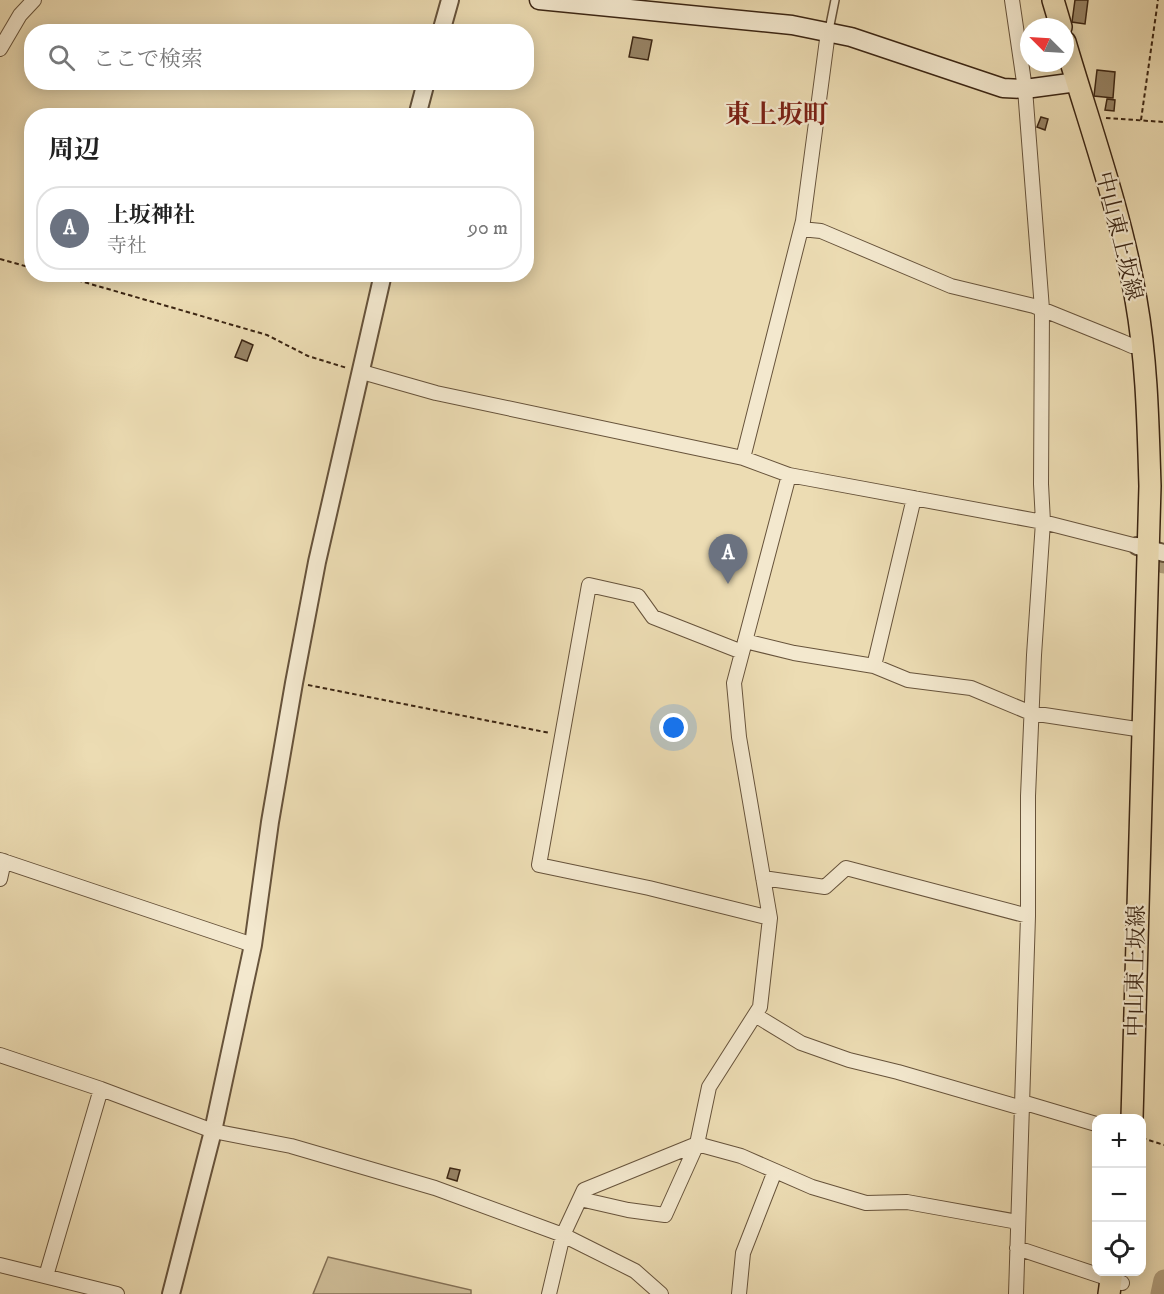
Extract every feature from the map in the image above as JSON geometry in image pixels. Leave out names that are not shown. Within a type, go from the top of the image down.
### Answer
[{"type":"main road","points":[[539,0],[792,25],[852,37],[1003,87],[1025,89],[1071,83]]},
{"type":"main road","points":[[1040,0],[1045,18]]},
{"type":"main road","points":[[1053,0],[1058,18]]},
{"type":"main road","name":"中山東上坂線","points":[[1064,72],[1089,119],[1128,257],[1138,346],[1138,446],[1150,549],[1137,729],[1120,1114]]},
{"type":"main road","name":"中山東上坂線","points":[[1069,72],[1138,346]]},
{"type":"main road","name":"中山東上坂線","points":[[1132,1114],[1137,729]]},
{"type":"street","points":[[0,49],[20,15],[34,0]]},
{"type":"street","points":[[443,24],[450,0]]},
{"type":"street","points":[[1012,0],[1025,89],[1041,309],[1043,522],[1028,796],[1028,916],[1016,1294]]},
{"type":"street","points":[[743,458],[801,229],[828,32]]},
{"type":"street","points":[[419,108],[424,90]]},
{"type":"street","points":[[801,229],[821,231],[951,286],[1034,306],[1138,346]]},
{"type":"street","points":[[171,1294],[213,1131],[253,945],[270,822],[317,562],[381,282]]},
{"type":"street","points":[[362,372],[436,393],[743,458],[789,475],[1043,522],[1150,549]]},
{"type":"street","points":[[580,1199],[628,1210],[665,1215],[697,1144],[709,1086],[760,1007],[771,918],[739,737],[734,683],[789,475]]},
{"type":"street","points":[[874,666],[914,498]]},
{"type":"street","points":[[771,918],[649,888],[539,865],[589,585],[638,596],[653,616],[743,646],[874,666],[908,680],[971,688],[1031,713],[1137,729]]},
{"type":"street","points":[[0,879],[2,861],[253,945]]},
{"type":"street","points":[[763,878],[825,887],[846,868],[1028,916]]},
{"type":"street","points":[[755,1016],[801,1043],[849,1060],[1092,1123]]},
{"type":"street","points":[[0,1055],[101,1089],[213,1131],[291,1146],[435,1188],[563,1235],[635,1271],[661,1294]]},
{"type":"street","points":[[46,1276],[101,1089]]},
{"type":"street","points":[[549,1294],[563,1235],[584,1190],[697,1144],[741,1156],[812,1187],[866,1203],[907,1202],[1018,1222]]},
{"type":"street","points":[[739,1294],[743,1253],[776,1171]]},
{"type":"street","points":[[1017,1248],[1116,1282]]},
{"type":"street","points":[[0,1265],[117,1294]]},
{"type":"lane","points":[[828,32],[835,0]]},
{"type":"path","points":[[1141,120],[1158,0]]},
{"type":"path","points":[[1089,119],[1096,117],[1164,122]]},
{"type":"path","points":[[0,259],[24,266]]},
{"type":"path","points":[[84,282],[267,335],[308,356],[362,372]]},
{"type":"path","points":[[294,682],[562,735]]},
{"type":"path","points":[[1146,1139],[1164,1145]]},
{"type":"shaded area","points":[[328,1257],[471,1290],[471,1294],[313,1294]]},
{"type":"building","points":[[1075,0],[1088,0],[1085,24],[1074,22]]},
{"type":"building","points":[[633,37],[652,40],[648,60],[629,57]]},
{"type":"building","points":[[1097,70],[1115,72],[1113,98],[1094,96]]},
{"type":"building","points":[[1107,99],[1115,100],[1114,111],[1105,110]]},
{"type":"building","points":[[1041,117],[1048,119],[1045,130],[1037,127]]},
{"type":"building","points":[[242,340],[253,345],[247,361],[235,357]]},
{"type":"building","points":[[450,1168],[460,1170],[457,1181],[447,1178]]},
{"type":"waterway","points":[[1161,1294],[1164,1280]]},
{"type":"place","name":"上坂神社","points":[[728,584]]},
{"type":"district","name":"東上坂町","points":[[777,115]]}]
